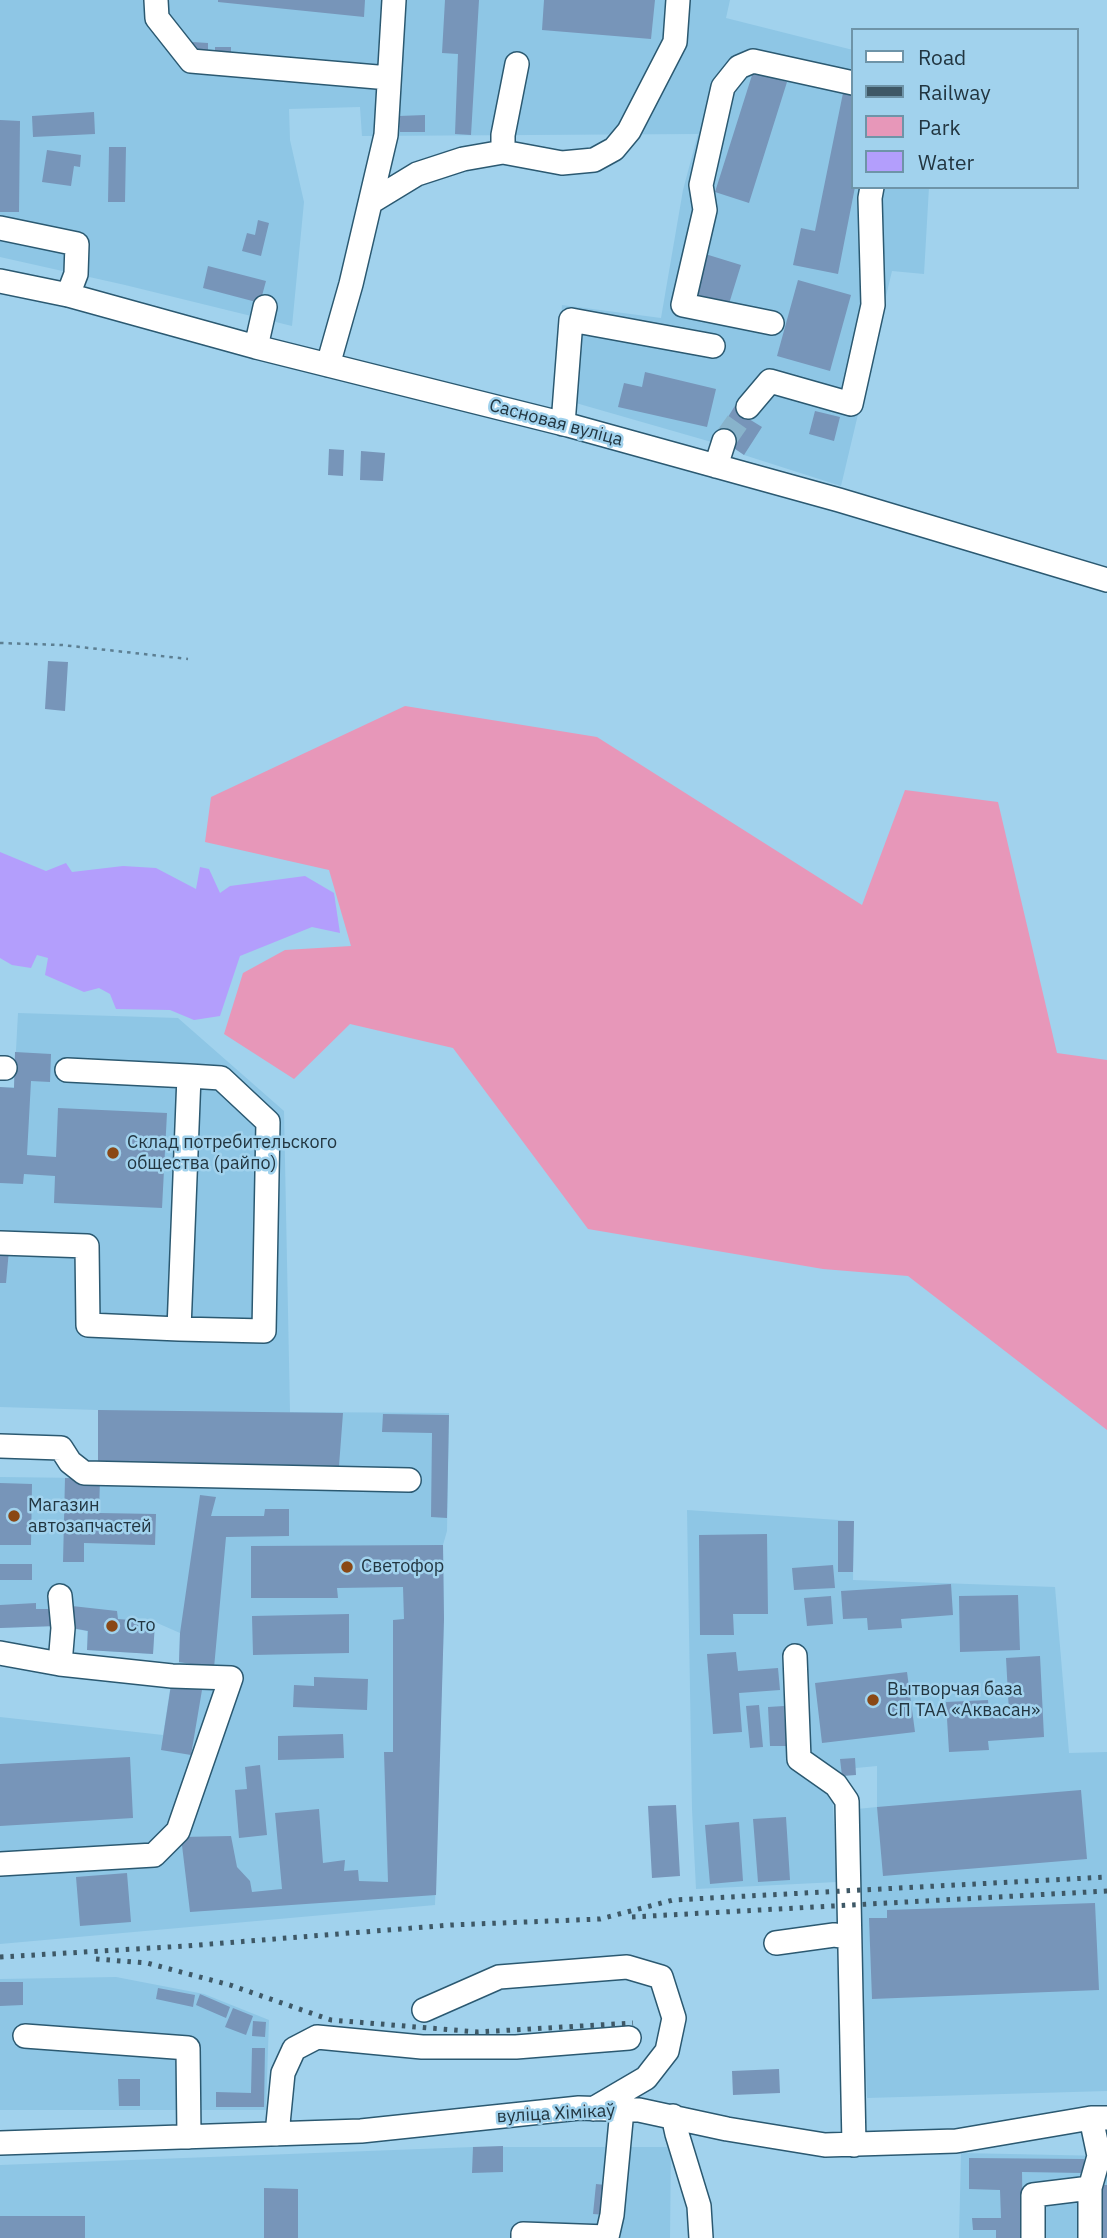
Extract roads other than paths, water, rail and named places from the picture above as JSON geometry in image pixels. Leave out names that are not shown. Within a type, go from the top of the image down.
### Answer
[{"type":"street","points":[[156,0],[157,18],[191,61],[389,78]]},
{"type":"street","points":[[328,365],[351,284],[386,135],[394,0]]},
{"type":"street","points":[[371,202],[417,174],[463,159],[503,152],[562,163],[594,160],[614,149],[629,131],[675,42],[678,0]]},
{"type":"street","points":[[772,323],[683,305],[705,210],[701,185],[723,87],[739,67],[753,61],[852,83]]},
{"type":"street","points":[[503,152],[503,135],[517,64]]},
{"type":"street","points":[[748,407],[770,381],[850,404],[873,305],[872,189]]},
{"type":"street","points":[[0,228],[77,244],[76,274],[68,295]]},
{"type":"street","name":"Сасновая вуліца","points":[[0,281],[68,295],[256,347],[563,424],[839,500],[1107,580]]},
{"type":"street","points":[[256,347],[265,307]]},
{"type":"street","points":[[563,424],[572,320],[713,346]]},
{"type":"street","points":[[716,466],[724,442]]},
{"type":"street","points":[[0,1243],[87,1246],[88,1325],[264,1331],[268,1122],[221,1078],[67,1070]]},
{"type":"street","points":[[178,1329],[189,1076]]},
{"type":"street","points":[[0,1446],[61,1448],[70,1462],[84,1473],[408,1480]]},
{"type":"street","points":[[60,1596],[63,1628],[60,1664]]},
{"type":"street","points":[[0,1653],[60,1664],[172,1676],[231,1678],[178,1831],[154,1855],[0,1864]]},
{"type":"street","points":[[795,1656],[799,1759],[836,1785],[847,1801],[854,2144]]},
{"type":"street","points":[[776,1943],[834,1934],[849,1937]]},
{"type":"street","points":[[424,2010],[499,1977],[626,1967],[661,1977],[674,2018],[667,2051],[646,2078],[593,2109]]},
{"type":"street","points":[[25,2036],[188,2048],[189,2137]]},
{"type":"street","points":[[277,2134],[283,2073],[294,2049],[317,2037],[422,2047],[516,2047],[629,2038]]},
{"type":"street","name":"вуліца Хімікаў","points":[[0,2143],[361,2131],[593,2109],[639,2110],[727,2129],[825,2145],[956,2141],[1099,2118]]},
{"type":"street","points":[[523,2238],[523,2234],[607,2237],[612,2215],[622,2110]]},
{"type":"street","points":[[673,2116],[699,2206],[701,2238]]},
{"type":"street","points":[[1090,2238],[1090,2188],[1099,2156],[1099,2118]]},
{"type":"street","points":[[1033,2238],[1032,2195],[1090,2188]]},
{"type":"water","points":[[0,852],[46,871],[66,863],[72,872],[123,866],[156,868],[196,889],[200,867],[209,869],[220,893],[230,886],[305,876],[334,893],[340,933],[312,927],[240,956],[220,1016],[194,1020],[170,1010],[116,1009],[110,994],[99,988],[84,992],[45,975],[48,958],[37,955],[31,968],[12,965],[0,958]]},
{"type":"tunnel","points":[[724,441],[748,407]]},
{"type":"railway","points":[[0,1957],[186,1946],[451,1925],[600,1919],[673,1900],[1107,1877]]},
{"type":"railway","points":[[632,1917],[1107,1891]]},
{"type":"railway","points":[[96,1959],[147,1963],[230,1985],[331,2020],[478,2032],[633,2023]]},
{"type":"place","name":"Склад потребительского общества (райпо)","points":[[113,1153]]},
{"type":"place","name":"Магазин автозапчастей","points":[[14,1516]]},
{"type":"place","name":"Светофор","points":[[347,1567]]},
{"type":"place","name":"Сто","points":[[112,1626]]},
{"type":"place","name":"Вытворчая база СП ТАА «Аквасан»","points":[[873,1700]]}]
